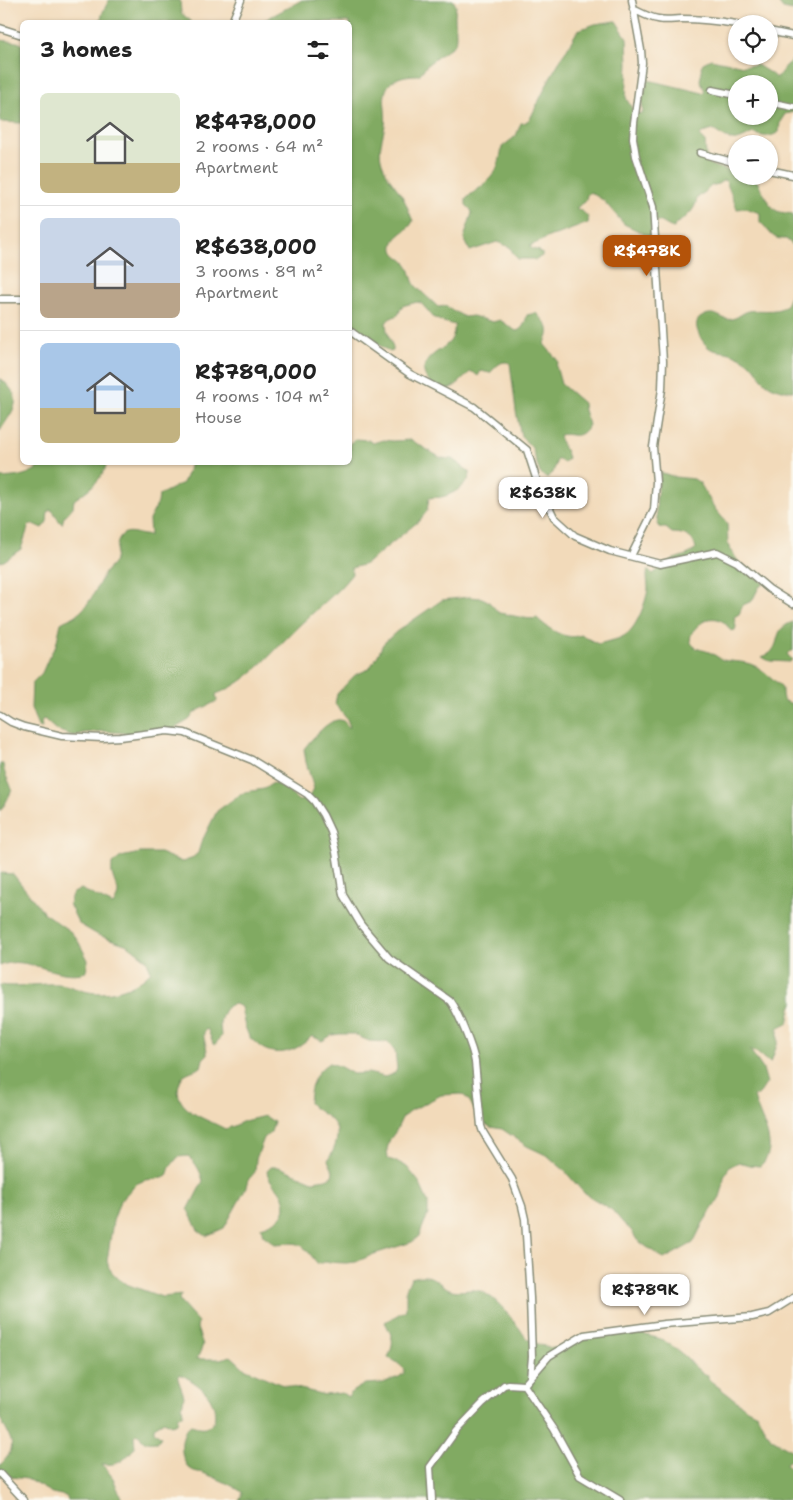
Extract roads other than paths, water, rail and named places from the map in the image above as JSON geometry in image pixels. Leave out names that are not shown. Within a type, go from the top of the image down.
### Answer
[{"type":"street","points":[[233,20],[241,0]]},
{"type":"street","points":[[631,556],[654,510],[656,482],[653,447],[662,389],[663,361],[653,207],[636,156],[633,138],[642,63],[632,0]]},
{"type":"street","points":[[633,9],[657,19],[694,19],[728,23]]},
{"type":"street","points":[[0,28],[20,34]]},
{"type":"street","points":[[778,33],[793,36]]},
{"type":"street","points":[[712,90],[728,93]]},
{"type":"street","points":[[778,104],[793,107]]},
{"type":"street","points":[[700,153],[728,161]]},
{"type":"street","points":[[778,172],[793,175]]},
{"type":"street","points":[[0,299],[20,300]]},
{"type":"street","points":[[352,332],[410,374],[474,407],[527,450],[538,484],[554,518],[575,536],[610,551],[660,564],[718,552],[737,562],[769,589],[793,604]]},
{"type":"street","points":[[0,715],[24,727],[62,736],[102,738],[167,731],[186,733],[260,764],[307,794],[314,801],[324,816],[331,832],[341,888],[346,902],[361,924],[389,958],[450,1001],[456,1011],[472,1052],[475,1062],[481,1126],[512,1179],[525,1219],[532,1357],[530,1378]]},
{"type":"street","points":[[524,1386],[550,1356],[584,1335],[664,1324],[752,1317],[769,1313],[793,1298]]},
{"type":"street","points":[[432,1500],[430,1467],[456,1430],[483,1403],[504,1385],[508,1384],[524,1386],[554,1429],[580,1476],[620,1500]]},
{"type":"street","points":[[0,1474],[24,1500]]}]
